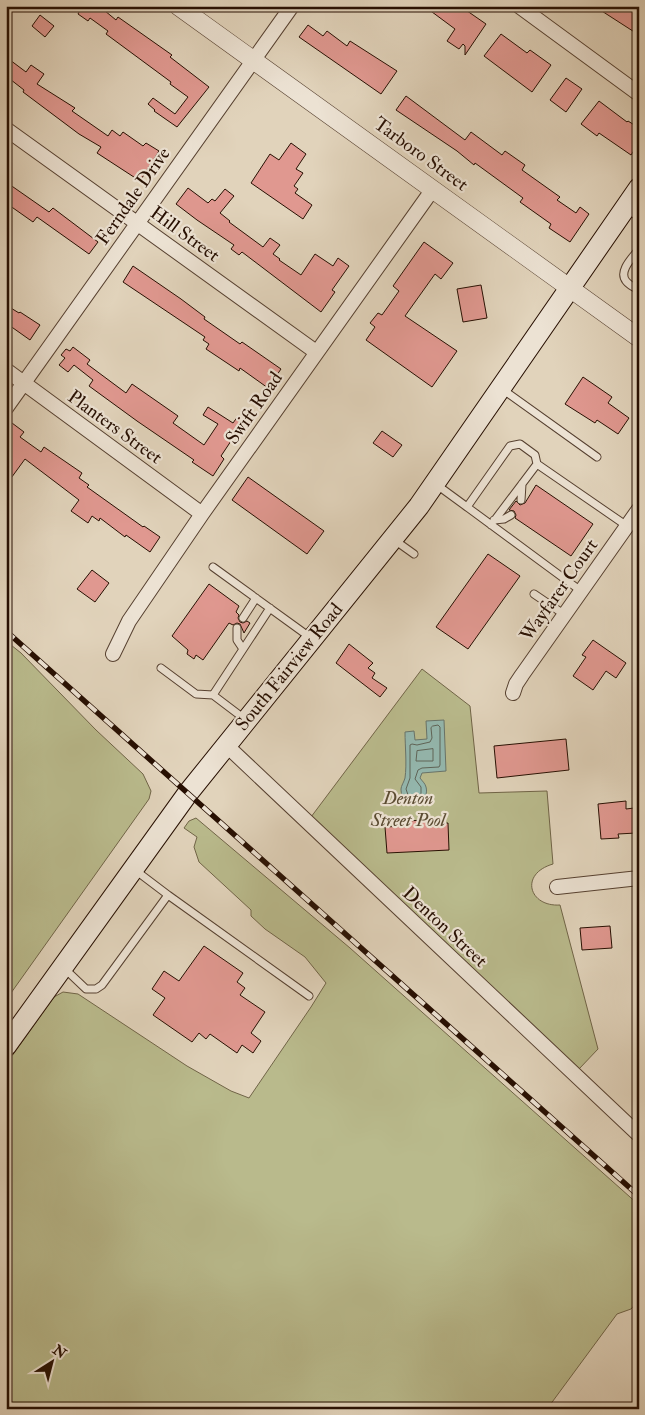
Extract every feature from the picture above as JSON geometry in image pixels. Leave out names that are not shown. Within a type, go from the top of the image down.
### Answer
[{"type":"main road","name":"South Fairview Road","points":[[6,1046],[188,793],[311,638],[393,539],[434,484],[569,286],[632,212],[639,188]]},
{"type":"street","name":"Tarboro Street","points":[[178,6],[639,338]]},
{"type":"street","name":"Ferndale Drive","points":[[6,408],[292,6]]},
{"type":"street","points":[[519,6],[639,94]]},
{"type":"street","name":"Hill Street","points":[[6,129],[316,352]]},
{"type":"street","name":"Swift Road","points":[[113,654],[129,621],[202,514],[433,189]]},
{"type":"street","name":"Planters Street","points":[[6,370],[202,514]]},
{"type":"street","name":"Wayfarer Court","points":[[513,694],[516,684],[639,509]]},
{"type":"street","name":"Denton Street","points":[[226,745],[639,1135]]},
{"type":"street","points":[[557,887],[639,878]]},
{"type":"lane","points":[[639,249],[625,268],[623,274],[626,281],[639,290]]},
{"type":"lane","points":[[500,387],[596,457]]},
{"type":"lane","points":[[467,507],[510,446],[520,444],[535,455],[537,464],[626,526]]},
{"type":"lane","points":[[493,523],[537,464]]},
{"type":"lane","points":[[434,484],[493,523],[581,591]]},
{"type":"lane","points":[[521,500],[522,484]]},
{"type":"lane","points":[[493,523],[511,515]]},
{"type":"lane","points":[[393,539],[414,554]]},
{"type":"lane","points":[[213,567],[311,638]]},
{"type":"lane","points":[[534,594],[564,615]]},
{"type":"lane","points":[[243,618],[256,598]]},
{"type":"lane","points":[[213,695],[270,608]]},
{"type":"lane","points":[[237,628],[237,640],[243,649]]},
{"type":"lane","points":[[161,668],[196,694],[213,695],[246,720]]},
{"type":"lane","points":[[134,868],[168,895],[309,996]]},
{"type":"lane","points":[[63,967],[86,989],[96,989],[102,985],[168,895]]},
{"type":"green space","points":[[6,641],[21,653],[96,730],[143,774],[151,791],[149,799],[6,1000]]},
{"type":"green space","name":"Denton Street Pool","points":[[422,669],[470,706],[479,793],[547,791],[553,864],[535,875],[532,889],[535,896],[541,901],[560,905],[598,1049],[579,1069],[311,817]]},
{"type":"green space","points":[[196,818],[350,948],[639,1205],[639,1300],[631,1309],[617,1314],[547,1409],[6,1409],[6,1064],[54,997],[63,992],[78,994],[187,1066],[231,1091],[249,1098],[326,983],[305,957],[265,929],[251,916],[251,910],[199,862],[194,847],[197,837],[184,828],[189,821]]},
{"type":"water","points":[[444,720],[446,771],[422,773],[420,778],[425,784],[426,795],[422,801],[415,805],[408,803],[401,793],[406,773],[405,732],[414,731],[415,740],[427,739],[426,721]]},
{"type":"building","points":[[82,6],[99,6],[116,20],[118,17],[172,55],[170,57],[209,87],[177,127],[154,111],[148,104],[153,98],[175,114],[188,97],[170,84],[171,82],[106,34],[108,31],[90,18],[88,21],[78,14]]},
{"type":"building","points":[[424,6],[460,6],[486,24],[465,55],[465,46],[463,44],[459,49],[447,41],[455,29]]},
{"type":"building","points":[[594,6],[629,6],[639,12],[639,35]]},
{"type":"building","points":[[40,15],[54,26],[45,37],[32,26]]},
{"type":"building","points":[[308,25],[323,36],[327,31],[347,46],[350,41],[397,71],[381,94],[299,37]]},
{"type":"building","points":[[501,34],[527,53],[530,50],[551,65],[532,92],[484,56]]},
{"type":"building","points":[[6,57],[26,72],[31,65],[44,74],[37,84],[75,108],[72,111],[108,136],[112,130],[120,136],[123,132],[143,146],[146,143],[159,151],[140,181],[97,153],[101,147],[79,134],[23,92],[24,90],[6,76]]},
{"type":"building","points":[[566,78],[582,89],[566,112],[550,100]]},
{"type":"building","points":[[406,96],[465,140],[471,132],[502,155],[505,151],[525,165],[522,170],[560,197],[557,200],[576,213],[580,207],[589,214],[570,242],[549,228],[551,224],[520,202],[523,198],[396,110]]},
{"type":"building","points":[[599,101],[627,122],[639,128],[639,143],[631,155],[599,133],[597,136],[581,124]]},
{"type":"building","points":[[291,143],[306,154],[296,169],[303,173],[294,186],[298,189],[295,193],[312,205],[303,219],[251,183],[270,154],[279,160]]},
{"type":"building","points":[[6,182],[49,212],[53,208],[98,242],[89,254],[37,217],[33,222],[6,203]]},
{"type":"building","points":[[188,188],[208,203],[212,199],[215,201],[225,189],[234,196],[220,213],[263,247],[270,238],[280,245],[273,254],[301,275],[315,254],[333,266],[338,258],[349,266],[332,290],[335,292],[321,312],[242,252],[239,255],[231,249],[234,245],[176,204]]},
{"type":"building","points":[[424,242],[453,263],[441,279],[435,274],[405,316],[457,351],[432,387],[366,340],[375,327],[370,323],[378,313],[382,315],[399,291],[393,286]]},
{"type":"building","points":[[133,266],[181,299],[205,317],[204,319],[281,369],[268,388],[240,368],[239,371],[206,349],[209,344],[203,340],[205,337],[123,282]]},
{"type":"building","points":[[481,285],[487,318],[463,322],[457,289]]},
{"type":"building","points":[[6,305],[40,325],[30,340],[6,323]]},
{"type":"building","points":[[73,347],[90,360],[87,364],[126,393],[132,384],[178,416],[173,423],[204,445],[218,424],[203,415],[208,407],[233,423],[238,416],[247,422],[239,433],[237,432],[221,456],[224,459],[213,476],[192,462],[194,460],[89,386],[93,380],[74,365],[68,372],[59,365],[65,358],[61,355],[66,349],[70,351]]},
{"type":"building","points":[[583,377],[612,397],[608,403],[629,418],[618,434],[597,420],[595,423],[565,404]]},
{"type":"building","points":[[12,423],[24,432],[20,437],[41,452],[44,447],[82,473],[79,478],[89,485],[87,487],[160,537],[150,552],[126,535],[125,537],[100,518],[99,521],[92,516],[88,523],[71,511],[79,500],[25,459],[6,485],[6,431]]},
{"type":"building","points":[[382,431],[402,445],[393,457],[373,443]]},
{"type":"building","points":[[248,477],[324,531],[307,554],[232,500]]},
{"type":"building","points":[[536,485],[593,524],[571,556],[515,518],[514,511],[509,510],[516,501],[520,505],[525,503]]},
{"type":"building","points":[[488,554],[520,576],[468,649],[436,627]]},
{"type":"building","points":[[92,570],[109,583],[95,602],[77,589]]},
{"type":"building","points":[[209,584],[239,606],[236,612],[239,615],[240,622],[247,621],[250,623],[244,633],[240,624],[233,625],[229,623],[203,660],[196,655],[194,659],[187,654],[188,650],[172,636]]},
{"type":"building","points":[[593,640],[626,663],[616,678],[606,671],[593,690],[573,676],[586,657],[582,655]]},
{"type":"building","points":[[349,644],[373,663],[368,668],[375,673],[372,678],[387,688],[380,697],[336,663]]},
{"type":"building","points":[[566,739],[569,770],[497,778],[494,746]]},
{"type":"building","points":[[626,801],[626,809],[634,808],[636,833],[618,834],[619,838],[601,839],[598,804]]},
{"type":"building","points":[[428,820],[429,824],[448,823],[449,850],[387,853],[385,827],[405,826],[404,821]]},
{"type":"building","points":[[610,926],[612,948],[582,950],[580,928]]},
{"type":"building","points":[[204,946],[243,973],[237,982],[245,988],[240,995],[265,1012],[251,1033],[261,1041],[253,1053],[242,1045],[237,1053],[210,1034],[206,1039],[199,1033],[192,1042],[153,1015],[165,998],[152,989],[164,971],[179,981]]},
{"type":"railway","points":[[6,631],[639,1196]]}]
